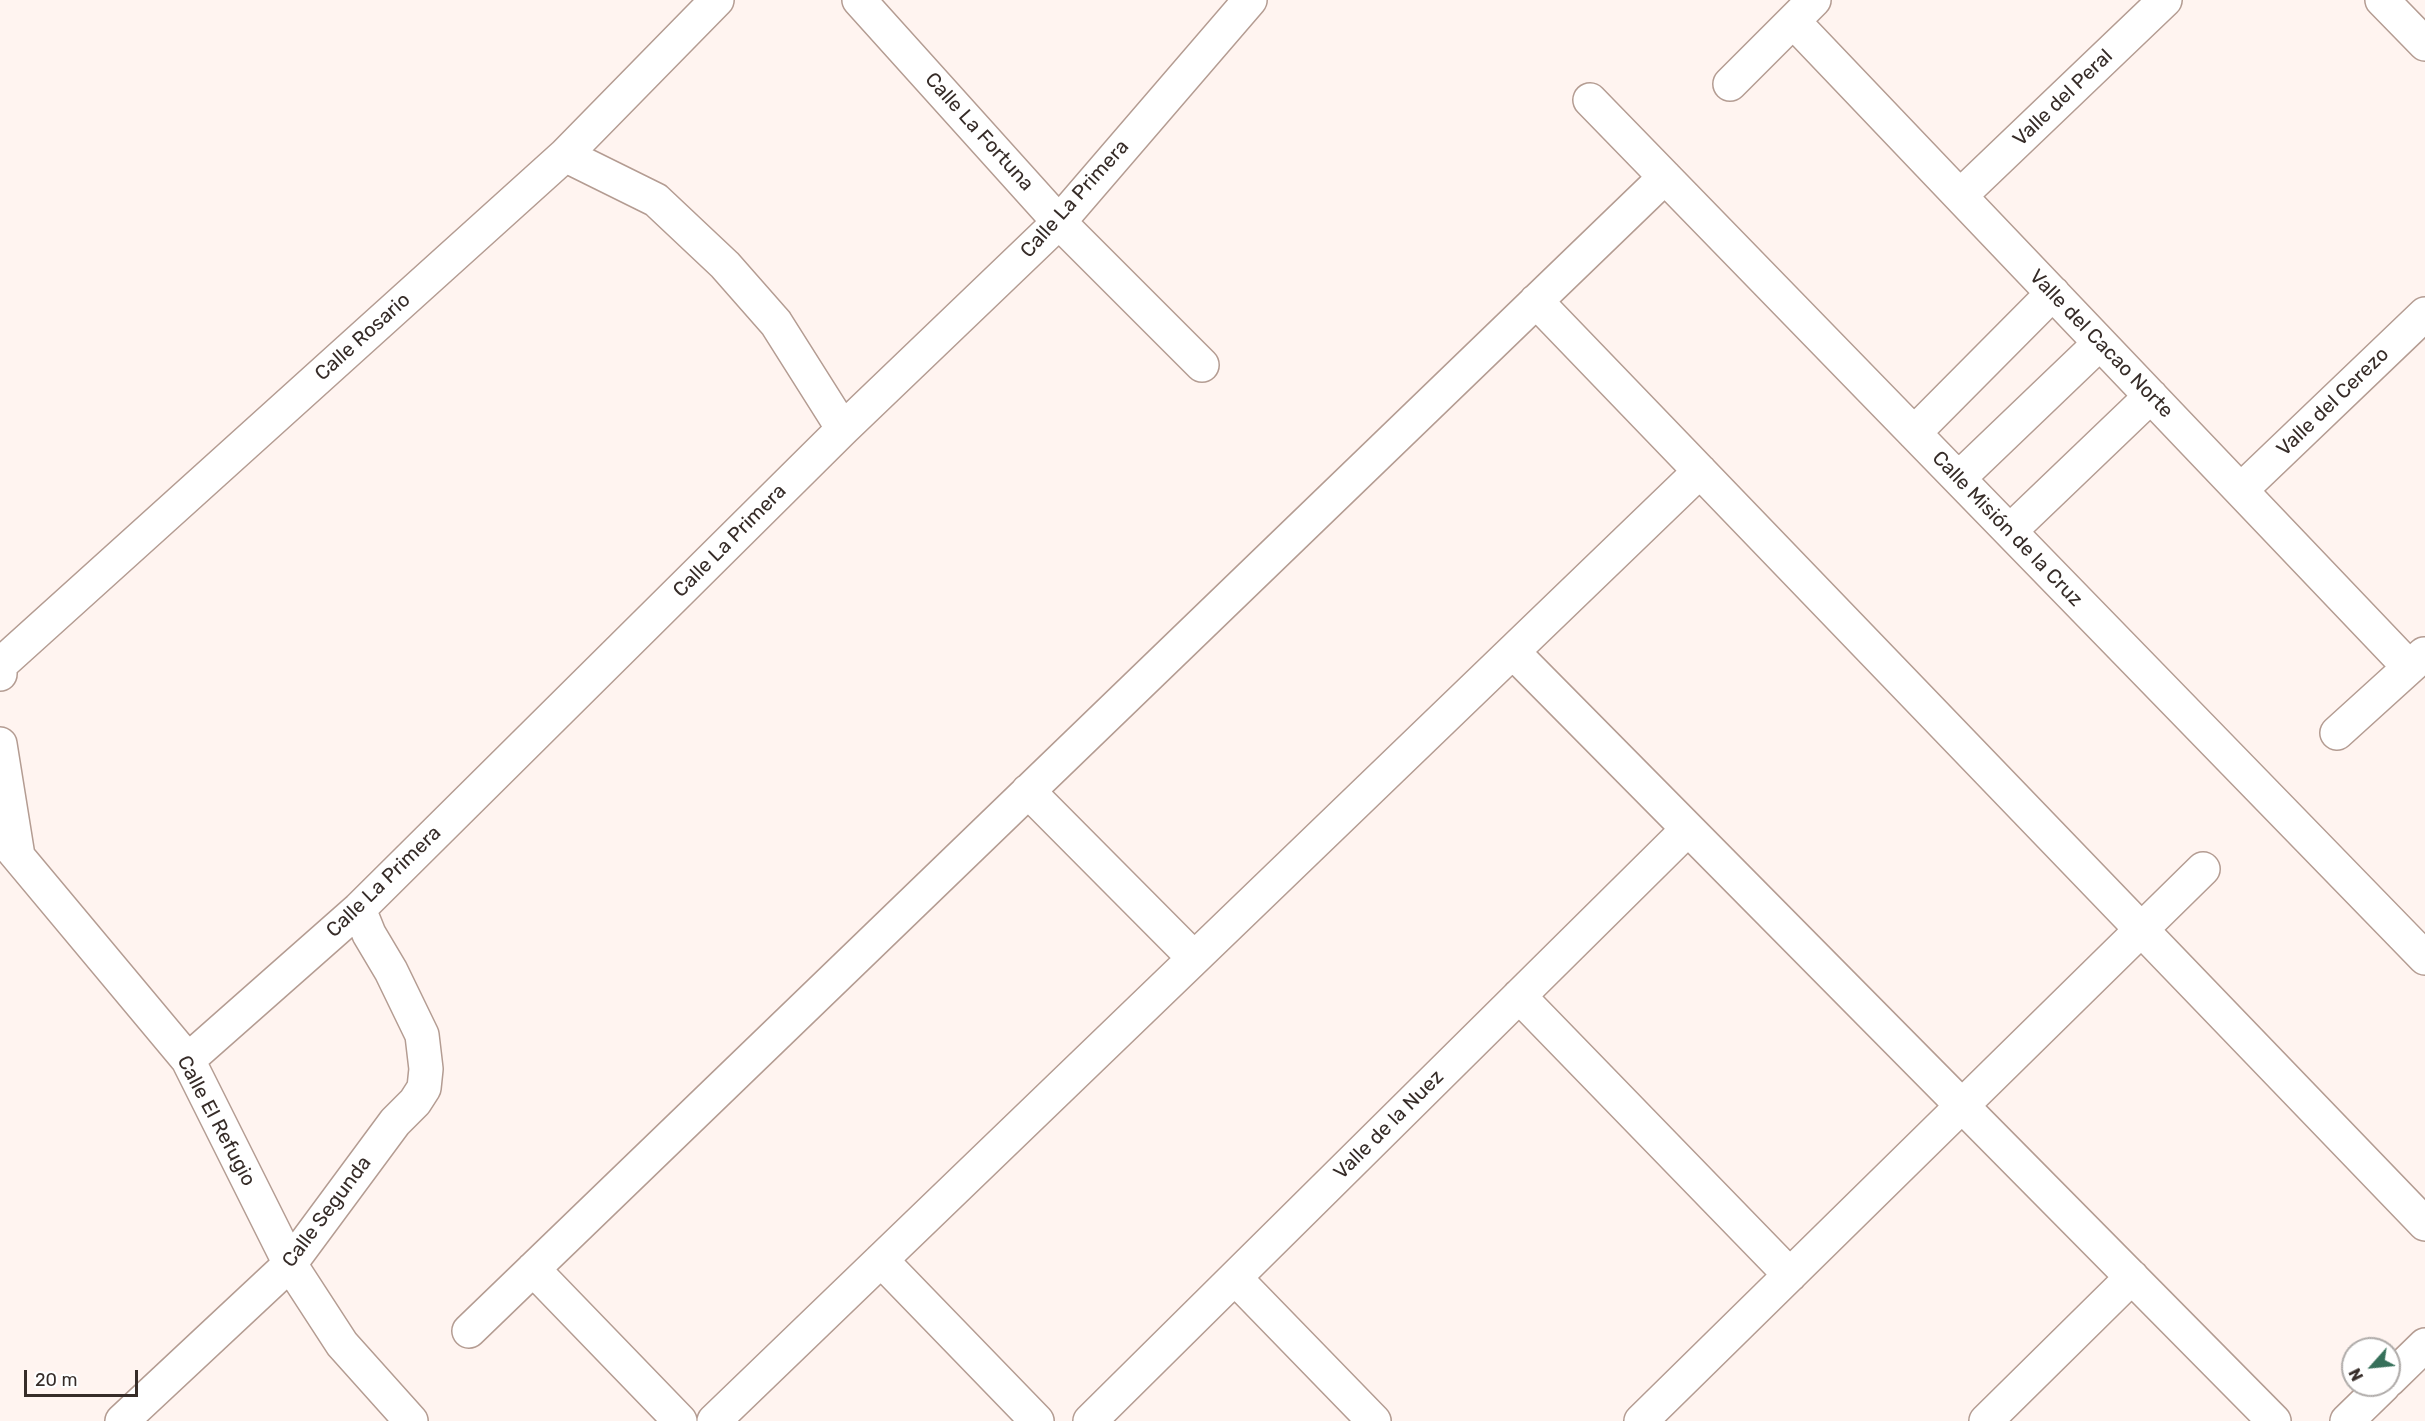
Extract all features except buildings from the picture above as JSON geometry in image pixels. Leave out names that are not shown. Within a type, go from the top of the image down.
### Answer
[{"type":"street","name":"Calle Rosario","points":[[0,665],[565,155],[717,0]]},
{"type":"street","name":"Calle La Fortuna","points":[[859,0],[1059,222],[1202,364]]},
{"type":"street","name":"Calle La Primera","points":[[188,1060],[359,909],[843,429],[1059,222],[1250,0]]},
{"type":"street","name":"Valle del Peral","points":[[1960,196],[2165,0]]},
{"type":"street","points":[[2382,0],[2425,44]]},
{"type":"street","points":[[1730,84],[1804,10]]},
{"type":"street","name":"Valle del Cacao Norte","points":[[1804,10],[1960,196],[2241,490],[2417,660]]},
{"type":"street","name":"Calle Misión de la Cruz","points":[[1590,100],[2425,958]]},
{"type":"street","points":[[565,155],[656,200],[725,265],[776,323],[843,429]]},
{"type":"street","points":[[469,1331],[1665,177]]},
{"type":"street","points":[[1914,433],[2053,293]]},
{"type":"street","points":[[1536,301],[2425,1224]]},
{"type":"street","name":"Valle del Cerezo","points":[[2241,490],[2425,314]]},
{"type":"street","points":[[1959,478],[2100,343]]},
{"type":"street","points":[[2010,531],[2151,396]]},
{"type":"street","points":[[714,1421],[1700,471]]},
{"type":"street","points":[[1513,652],[2274,1421]]},
{"type":"street","points":[[2337,733],[2417,660]]},
{"type":"street","points":[[0,665],[0,674]]},
{"type":"street","points":[[0,744],[9,846]]},
{"type":"street","points":[[1028,791],[1194,958]]},
{"type":"street","name":"Valle de la Nuez","points":[[1090,1421],[1688,829]]},
{"type":"street","name":"Calle El Refugio","points":[[9,846],[188,1060],[290,1264],[342,1344],[411,1421]]},
{"type":"street","points":[[1641,1421],[2203,869]]},
{"type":"street","name":"Calle Segunda","points":[[122,1421],[290,1264],[395,1122],[415,1102],[424,1088],[426,1069],[422,1035],[391,971],[369,934],[359,909]]},
{"type":"street","points":[[1519,996],[1790,1275]]},
{"type":"street","points":[[881,1260],[1037,1421]]},
{"type":"street","points":[[533,1269],[680,1421]]},
{"type":"street","points":[[1986,1421],[2132,1277]]},
{"type":"street","points":[[1235,1278],[1374,1421]]},
{"type":"street","points":[[2401,1368],[2425,1345]]},
{"type":"street","points":[[2347,1421],[2372,1397]]}]
